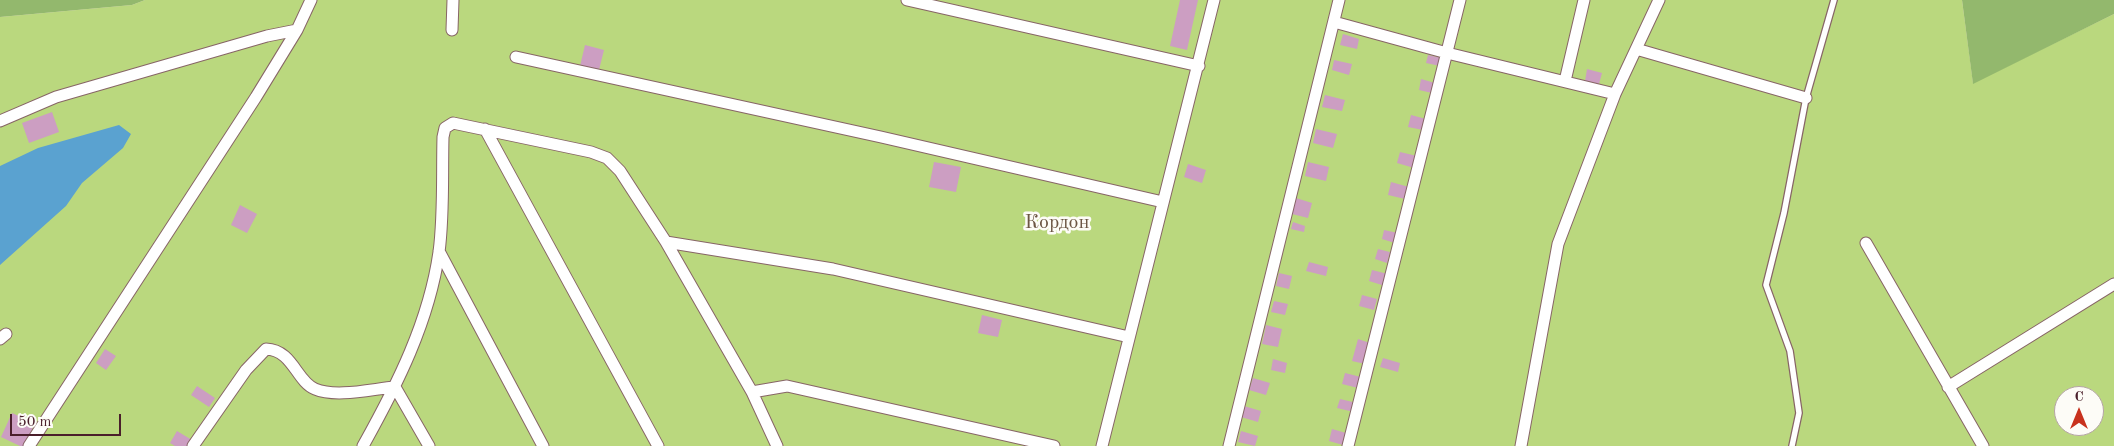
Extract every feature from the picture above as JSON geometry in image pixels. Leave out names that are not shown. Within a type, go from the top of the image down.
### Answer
[{"type":"street","points":[[28,446],[256,97],[297,30],[311,0]]},
{"type":"street","points":[[452,30],[453,0]]},
{"type":"street","points":[[907,0],[1199,66]]},
{"type":"street","points":[[1102,446],[1199,66],[1214,0]]},
{"type":"street","points":[[1229,446],[1340,0]]},
{"type":"street","points":[[1348,446],[1460,0]]},
{"type":"street","points":[[1565,81],[1584,0]]},
{"type":"street","points":[[1521,446],[1558,244],[1615,94],[1658,0]]},
{"type":"street","points":[[1334,22],[1447,53],[1615,94]]},
{"type":"street","points":[[0,121],[56,97],[267,36],[297,30]]},
{"type":"street","points":[[1636,49],[1806,98]]},
{"type":"street","points":[[516,57],[881,137],[1163,202]]},
{"type":"street","points":[[363,446],[395,387],[424,321],[439,251],[445,128],[453,123],[591,152],[607,158],[620,171],[666,242],[752,392],[776,446]]},
{"type":"street","points":[[485,129],[658,446]]},
{"type":"street","points":[[666,242],[833,269],[1129,337]]},
{"type":"street","points":[[1866,243],[1983,446]]},
{"type":"street","points":[[439,251],[543,446]]},
{"type":"street","points":[[1948,387],[2114,284]]},
{"type":"street","points":[[194,446],[246,370],[266,349],[275,349],[284,355],[312,388],[330,394],[395,387]]},
{"type":"street","points":[[752,392],[787,386],[1054,446]]},
{"type":"street","points":[[395,387],[429,446]]},
{"type":"lane","points":[[1792,446],[1799,413],[1790,351],[1766,285],[1784,213],[1806,98],[1834,0]]},
{"type":"green space","points":[[0,0],[145,0],[132,5],[0,17]]},
{"type":"green space","name":"Кордон","points":[[145,0],[1962,0],[1973,83],[2114,14],[2114,446],[0,446],[0,17],[132,5]]},
{"type":"green space","points":[[1962,0],[2114,0],[2114,14],[1973,84]]},
{"type":"water","points":[[119,125],[131,134],[123,148],[82,183],[66,206],[0,265],[0,166],[38,148]]},
{"type":"building","points":[[1180,0],[1198,0],[1187,50],[1170,46]]},
{"type":"building","points":[[1343,34],[1359,39],[1357,49],[1340,45]]},
{"type":"building","points":[[585,45],[604,50],[599,70],[580,66]]},
{"type":"building","points":[[1428,55],[1442,58],[1440,66],[1426,63]]},
{"type":"building","points":[[1334,60],[1352,64],[1349,75],[1332,70]]},
{"type":"building","points":[[1587,69],[1602,73],[1599,84],[1585,81]]},
{"type":"building","points":[[1421,79],[1435,83],[1432,93],[1419,90]]},
{"type":"building","points":[[1325,95],[1345,100],[1342,111],[1322,107]]},
{"type":"building","points":[[52,112],[59,132],[29,143],[22,123]]},
{"type":"building","points":[[1411,115],[1426,119],[1423,130],[1408,127]]},
{"type":"building","points":[[1316,129],[1337,134],[1333,148],[1313,143]]},
{"type":"building","points":[[1400,152],[1417,156],[1414,168],[1397,163]]},
{"type":"building","points":[[934,162],[961,167],[956,192],[929,187]]},
{"type":"building","points":[[1308,162],[1329,167],[1326,181],[1305,176]]},
{"type":"building","points":[[1188,164],[1206,170],[1202,183],[1184,177]]},
{"type":"building","points":[[1391,182],[1409,187],[1405,199],[1388,195]]},
{"type":"building","points":[[1296,198],[1312,203],[1308,218],[1292,214]]},
{"type":"building","points":[[240,205],[257,214],[247,233],[231,225]]},
{"type":"building","points":[[1293,222],[1305,226],[1304,232],[1291,229]]},
{"type":"building","points":[[1384,230],[1398,233],[1395,243],[1382,239]]},
{"type":"building","points":[[1378,249],[1390,252],[1387,263],[1375,259]]},
{"type":"building","points":[[1309,262],[1328,267],[1326,276],[1306,271]]},
{"type":"building","points":[[1372,270],[1388,274],[1385,286],[1369,281]]},
{"type":"building","points":[[1279,273],[1292,276],[1289,289],[1276,286]]},
{"type":"building","points":[[1362,295],[1377,299],[1374,310],[1359,306]]},
{"type":"building","points":[[1274,301],[1288,304],[1285,315],[1271,312]]},
{"type":"building","points":[[982,315],[1002,320],[998,337],[978,333]]},
{"type":"building","points":[[1266,325],[1282,329],[1278,347],[1262,344]]},
{"type":"building","points":[[1358,339],[1370,343],[1365,364],[1352,361]]},
{"type":"building","points":[[105,349],[116,356],[106,370],[96,363]]},
{"type":"building","points":[[1383,358],[1400,363],[1398,372],[1380,367]]},
{"type":"building","points":[[1273,359],[1287,363],[1285,373],[1271,370]]},
{"type":"building","points":[[1345,373],[1361,377],[1358,388],[1342,384]]},
{"type":"building","points":[[1253,378],[1270,383],[1266,395],[1249,390]]},
{"type":"building","points":[[197,386],[215,398],[209,407],[191,395]]},
{"type":"building","points":[[1340,399],[1357,403],[1354,412],[1337,408]]},
{"type":"building","points":[[1244,406],[1261,411],[1258,422],[1241,417]]},
{"type":"building","points":[[12,413],[35,423],[24,446],[1,437]]},
{"type":"building","points":[[1332,429],[1346,433],[1343,445],[1329,441]]},
{"type":"building","points":[[177,431],[192,440],[188,446],[175,446],[170,443]]},
{"type":"building","points":[[1241,431],[1258,436],[1255,446],[1238,442]]}]
